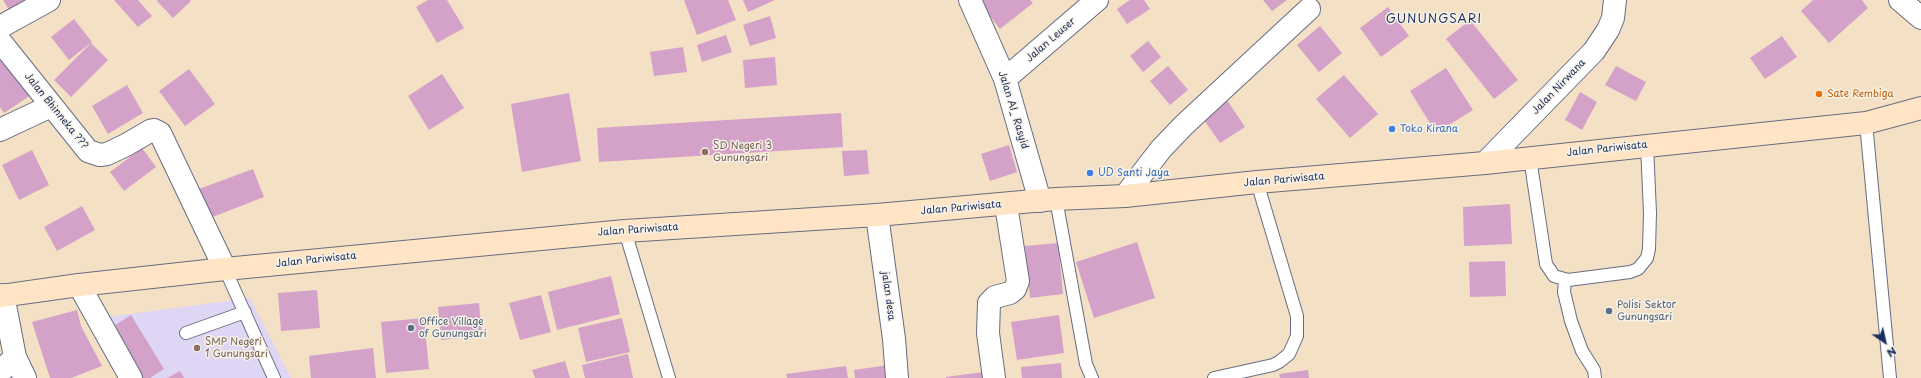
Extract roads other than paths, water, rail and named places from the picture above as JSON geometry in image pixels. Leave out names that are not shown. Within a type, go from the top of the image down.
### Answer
[{"type":"main road","name":"Jalan Pariwisata","points":[[2,295],[225,269],[625,231],[877,215],[1006,205],[1048,200],[1125,196],[1257,182],[1485,163],[1866,123],[1921,108]]},
{"type":"street","points":[[0,27],[49,0]]},
{"type":"street","name":"Jalan Al_ Rasyid","points":[[970,0],[1005,79],[1048,200]]},
{"type":"street","name":"Jalan Leuser","points":[[1005,79],[1097,0]]},
{"type":"street","name":"Jalan Nirwana","points":[[1485,163],[1594,51],[1608,30],[1613,18],[1615,0]]},
{"type":"street","points":[[1900,0],[1921,18]]},
{"type":"street","points":[[1125,196],[1157,154],[1184,125],[1309,9]]},
{"type":"street","name":"Jalan Bhinneka ???","points":[[0,40],[83,147],[95,154],[109,153],[150,131],[154,130],[160,133],[225,269]]},
{"type":"street","points":[[0,130],[51,106]]},
{"type":"street","points":[[994,378],[988,333],[988,303],[995,297],[1010,293],[1015,288],[1018,281],[1006,205]]},
{"type":"street","name":"jalan desa","points":[[877,215],[894,339],[897,378]]},
{"type":"street","points":[[79,285],[131,378]]},
{"type":"street","points":[[2,295],[7,365],[25,378]]},
{"type":"lane","points":[[1866,123],[1890,378]]},
{"type":"lane","points":[[1530,158],[1546,264],[1554,276],[1565,280],[1630,272],[1638,268],[1647,258],[1650,213],[1648,145]]},
{"type":"lane","points":[[1214,378],[1273,365],[1279,362],[1289,354],[1297,336],[1297,316],[1257,182]]},
{"type":"lane","points":[[1048,200],[1086,364],[1092,378]]},
{"type":"lane","points":[[625,231],[669,378]]},
{"type":"lane","points":[[225,269],[274,378]]},
{"type":"lane","points":[[1565,280],[1564,292],[1572,321],[1582,351],[1594,370],[1595,378]]},
{"type":"lane","points":[[186,333],[245,312]]},
{"type":"place","name":"Sate Rembiga","points":[[1819,94]]},
{"type":"place","name":"Toko Kirana","points":[[1392,129]]},
{"type":"place","name":"SD Negeri 3 Gunungsari","points":[[705,152]]},
{"type":"place","name":"UD Santi Jaya","points":[[1090,173]]},
{"type":"place","name":"Polisi Sektor Gunungsari","points":[[1609,311]]},
{"type":"place","name":"Office Village of Gunungsari","points":[[411,328]]},
{"type":"place","name":"SMP Negeri 1 Gunungsari","points":[[197,348]]},
{"type":"district","name":"GUNUNGSARI","points":[[1434,20]]}]
